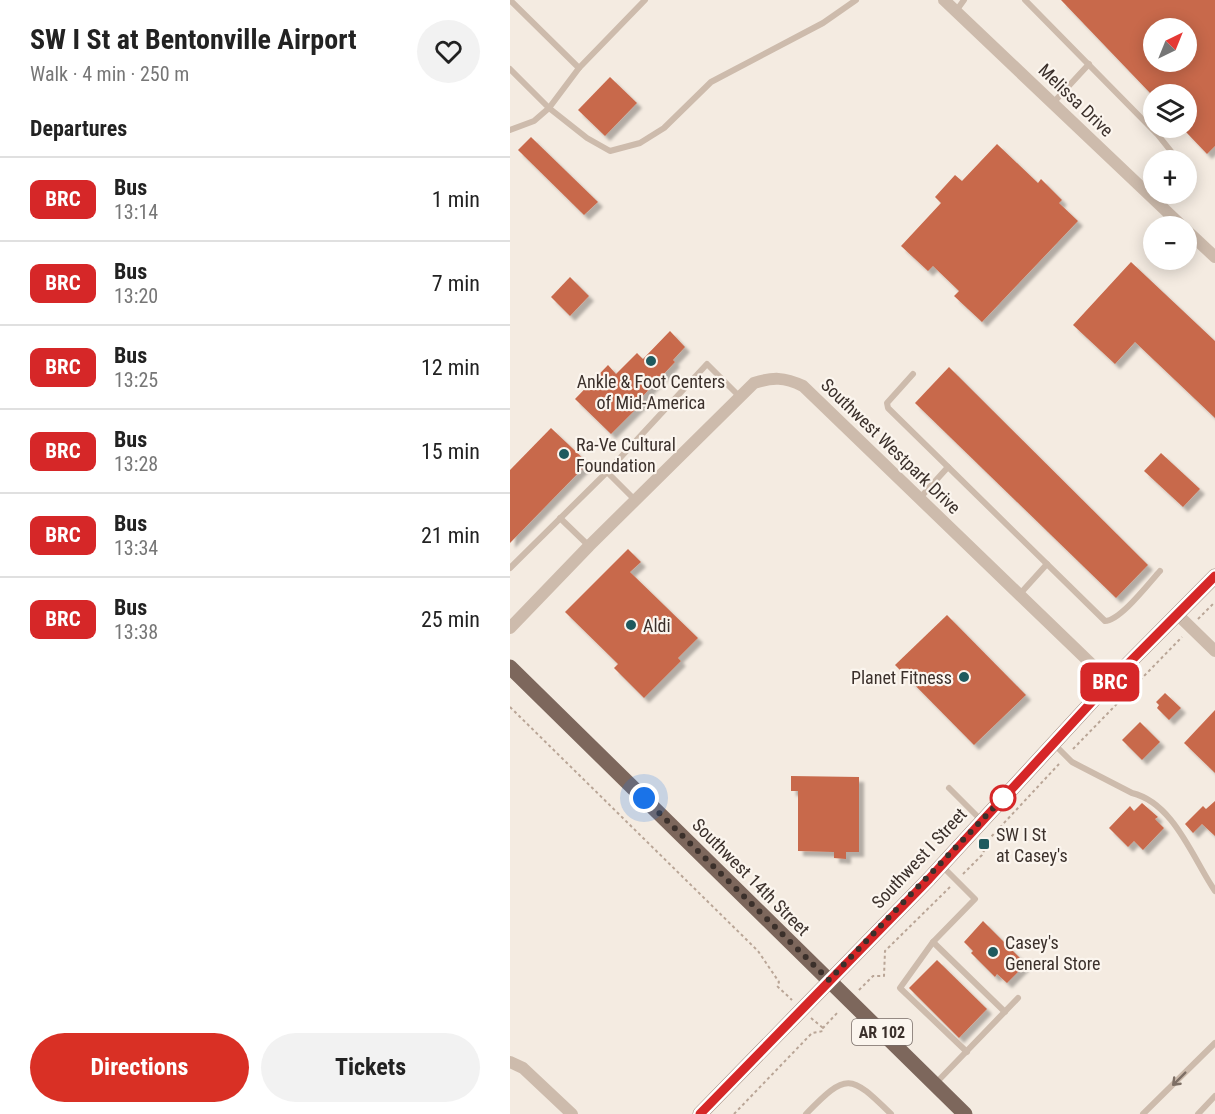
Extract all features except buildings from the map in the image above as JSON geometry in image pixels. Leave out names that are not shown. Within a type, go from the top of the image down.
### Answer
[{"type":"main road","name":"Southwest I Street","points":[[700,1114],[941,865],[1110,682],[1215,576]]},
{"type":"main road","name":"Southwest 14th Street","points":[[510,667],[965,1114]]},
{"type":"street","name":"Melissa Drive","points":[[944,0],[1143,189]]},
{"type":"street","name":"Melissa Drive","points":[[1159,204],[1172,216]]},
{"type":"street","points":[[1197,240],[1215,257]]},
{"type":"street","name":"Southwest Westpark Drive","points":[[510,628],[589,546],[754,383],[771,377],[788,379],[803,386],[1110,682]]},
{"type":"street","points":[[1177,615],[1215,651]]},
{"type":"street","points":[[510,1062],[523,1068],[572,1114]]},
{"type":"lane","points":[[510,0],[579,68]]},
{"type":"lane","points":[[510,130],[534,121],[549,108],[579,68],[645,0]]},
{"type":"lane","points":[[510,69],[549,108],[587,138],[610,151],[640,144],[664,128],[711,82],[823,23],[856,0]]},
{"type":"lane","points":[[956,11],[964,0]]},
{"type":"lane","points":[[1025,0],[1170,150]]},
{"type":"lane","points":[[1053,103],[1089,64]]},
{"type":"lane","points":[[510,568],[607,472],[707,364],[740,397]]},
{"type":"lane","points":[[914,374],[893,393],[887,402],[888,408],[1105,621],[1111,621],[1121,613],[1160,571]]},
{"type":"lane","points":[[919,499],[948,467]]},
{"type":"lane","points":[[607,472],[635,500]]},
{"type":"lane","points":[[560,518],[589,546]]},
{"type":"lane","points":[[1019,595],[1047,564]]},
{"type":"lane","points":[[1053,743],[1072,762],[1132,793],[1142,795],[1165,814],[1180,832],[1215,891]]},
{"type":"lane","points":[[949,788],[982,821]]},
{"type":"lane","points":[[941,865],[975,899],[933,942],[900,987],[945,1027],[967,1052]]},
{"type":"lane","points":[[933,942],[1005,1012]]},
{"type":"lane","points":[[949,971],[956,964]]},
{"type":"lane","points":[[963,985],[970,978]]},
{"type":"lane","points":[[975,997],[982,990]]},
{"type":"lane","points":[[935,1084],[1018,998]]},
{"type":"lane","points":[[1143,1114],[1215,1043]]},
{"type":"lane","points":[[807,1114],[831,1089],[839,1083],[848,1082],[864,1087],[891,1114]]},
{"type":"lane","points":[[1198,1114],[1215,1096]]},
{"type":"path","points":[[1203,615],[1215,602]]},
{"type":"path","points":[[510,707],[758,951],[779,982],[777,986]]},
{"type":"path","points":[[873,976],[885,976],[885,951],[934,903]]},
{"type":"path","points":[[734,1114],[812,1033],[823,1031],[823,1028]]},
{"type":"bus line","name":"BRC","points":[[700,1114],[929,879],[1110,682],[1215,576]]},
{"type":"place","name":"Ankle & Foot Centers of Mid-America","points":[[651,361]]},
{"type":"place","name":"Ra-Ve Cultural Foundation","points":[[564,454]]},
{"type":"place","name":"Aldi","points":[[631,625]]},
{"type":"place","name":"Planet Fitness","points":[[964,677]]},
{"type":"place","name":"SW I St at Casey's","points":[[984,844]]},
{"type":"place","name":"Casey's General Store","points":[[993,952]]},
{"type":"route","points":[[644,798],[829,980],[929,879],[1003,798]]}]
